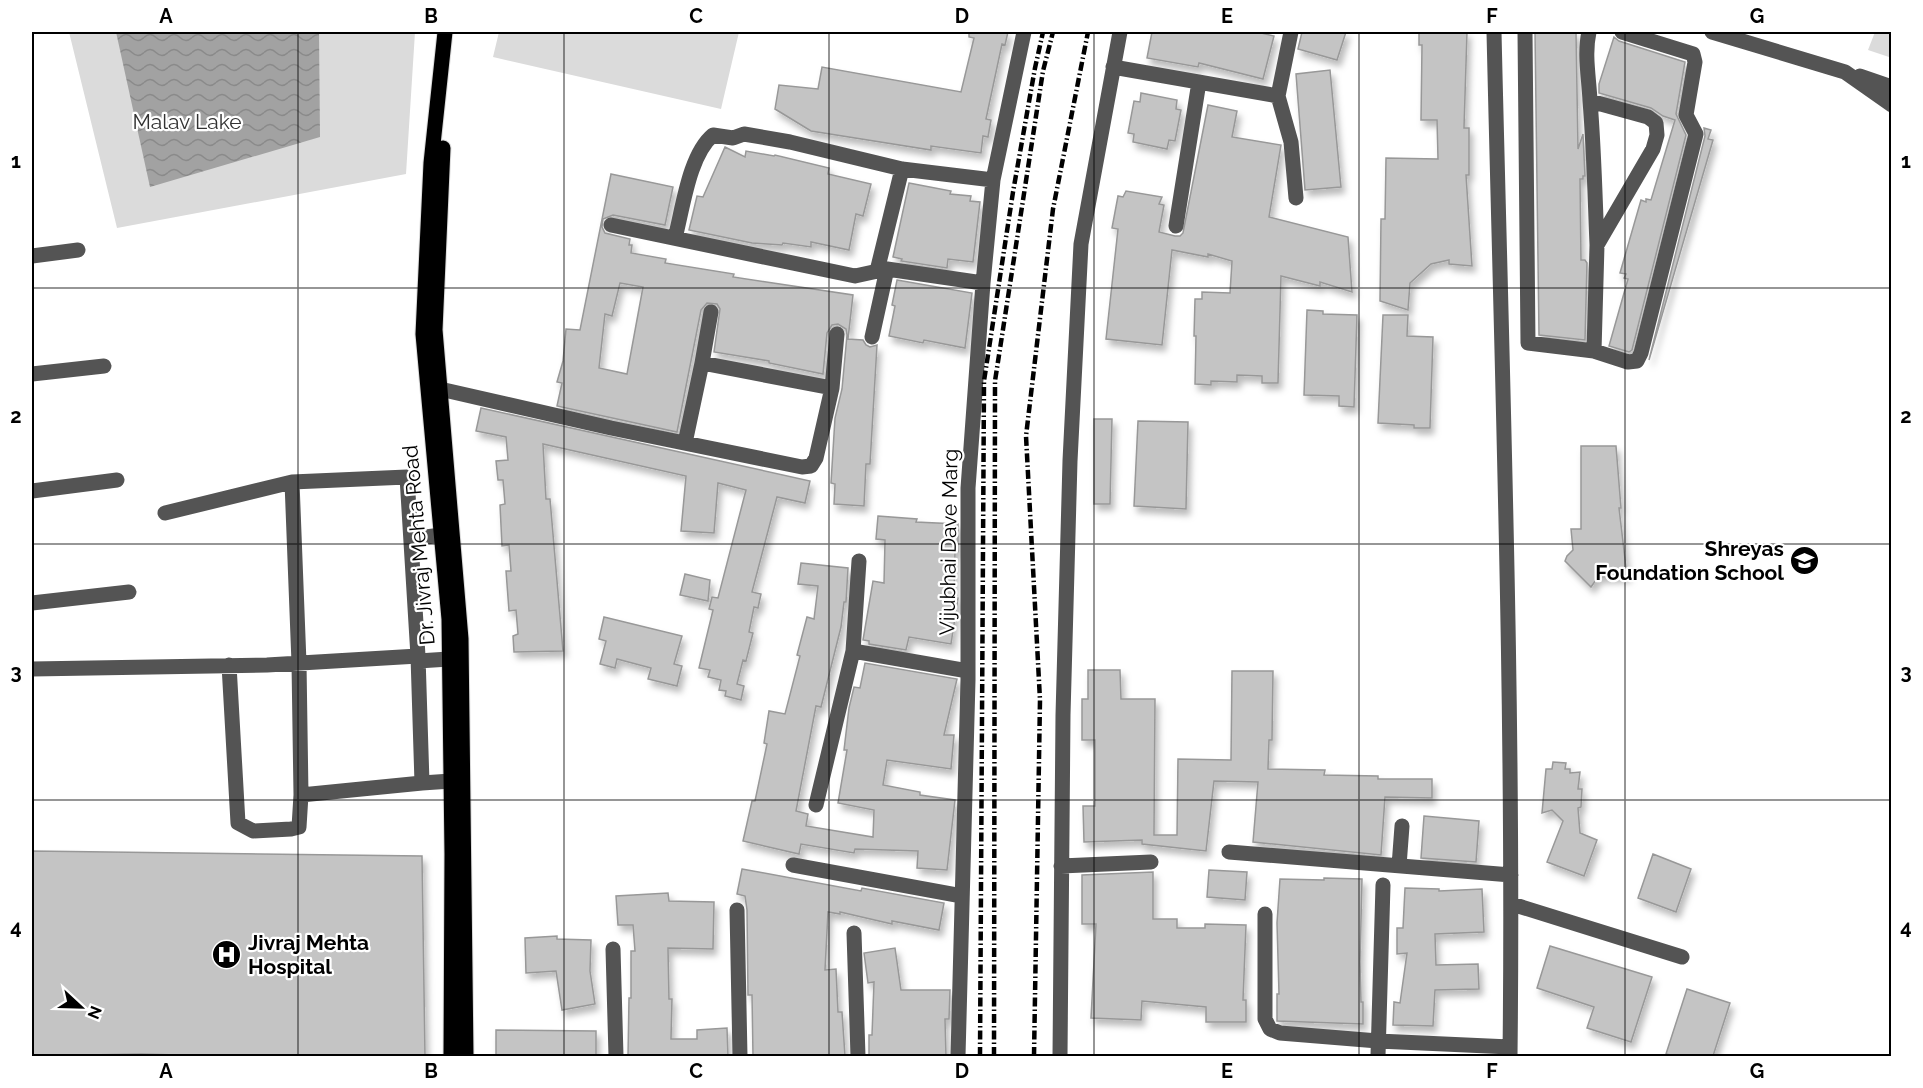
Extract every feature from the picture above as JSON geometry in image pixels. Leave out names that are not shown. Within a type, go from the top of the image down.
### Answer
[{"type":"main road","name":"Dr. Jivraj Mehta Road","points":[[445,32],[431,163],[423,334],[449,620],[451,1056]]},
{"type":"main road","points":[[455,32],[440,183],[435,330],[461,639],[466,1056]]},
{"type":"street","name":"Vijubhai Dave Marg","points":[[958,1056],[968,671],[968,488],[993,180],[1024,32]]},
{"type":"street","points":[[1060,1056],[1063,715],[1069,473],[1081,244],[1120,32]]},
{"type":"street","points":[[1289,32],[1278,96],[1291,142],[1296,198]]},
{"type":"street","points":[[1265,914],[1265,1019],[1270,1029],[1280,1033],[1378,1049],[1510,1052],[1512,904],[1510,711],[1494,32]]},
{"type":"street","points":[[1525,32],[1528,343]]},
{"type":"street","points":[[1588,32],[1587,66],[1597,245],[1594,351]]},
{"type":"street","points":[[1501,343],[1528,343],[1594,351],[1628,362],[1637,361],[1641,353],[1696,134],[1686,115],[1695,62],[1693,54],[1622,32]]},
{"type":"street","points":[[1712,32],[1892,87]]},
{"type":"street","points":[[1113,67],[1278,96]]},
{"type":"street","points":[[1845,72],[1892,105]]},
{"type":"street","points":[[1176,226],[1199,82]]},
{"type":"street","points":[[1590,100],[1648,117],[1656,123],[1657,135],[1653,149],[1597,245]]},
{"type":"street","points":[[675,238],[694,165],[703,143],[713,135],[733,138],[744,134],[790,141],[902,169],[993,180]]},
{"type":"street","points":[[872,337],[882,270],[902,169]]},
{"type":"street","points":[[611,225],[855,276],[882,270],[983,283]]},
{"type":"street","points":[[32,256],[78,250]]},
{"type":"street","points":[[685,443],[711,312]]},
{"type":"street","points":[[440,389],[802,467],[812,465],[816,458],[832,388],[837,334]]},
{"type":"street","points":[[702,363],[832,388]]},
{"type":"street","points":[[32,374],[104,366]]},
{"type":"street","points":[[165,513],[292,482],[407,477],[418,658],[422,783]]},
{"type":"street","points":[[32,491],[117,480]]},
{"type":"street","points":[[229,665],[238,823],[253,831],[291,830],[299,826],[301,795],[292,482]]},
{"type":"street","points":[[411,539],[441,535]]},
{"type":"street","points":[[816,805],[853,651],[859,561]]},
{"type":"street","points":[[32,603],[129,592]]},
{"type":"street","points":[[853,651],[968,671]]},
{"type":"street","points":[[32,669],[449,659]]},
{"type":"street","points":[[301,795],[451,781]]},
{"type":"street","points":[[1399,866],[1402,826]]},
{"type":"street","points":[[1229,852],[1511,875]]},
{"type":"street","points":[[1061,866],[1151,862]]},
{"type":"street","points":[[793,866],[962,896]]},
{"type":"street","points":[[1378,1049],[1383,885]]},
{"type":"street","points":[[1512,904],[1682,957]]},
{"type":"street","points":[[737,910],[740,1056]]},
{"type":"street","points":[[854,933],[858,1056]]},
{"type":"street","points":[[613,949],[616,1056]]},
{"type":"green space","name":"Malav Lake","points":[[69,32],[415,32],[406,174],[117,228]]},
{"type":"green space","points":[[499,32],[739,32],[721,109],[493,57]]},
{"type":"green space","points":[[1875,32],[1891,32],[1889,57],[1868,50]]},
{"type":"water","points":[[116,32],[319,32],[320,137],[150,187]]},
{"type":"building","points":[[969,32],[1008,32],[1005,45],[1002,44],[986,119],[991,120],[988,137],[983,136],[981,153],[931,146],[931,150],[811,131],[775,109],[779,85],[818,89],[822,67],[961,92],[974,38],[969,37]]},
{"type":"building","points":[[1152,32],[1257,32],[1274,36],[1263,79],[1199,63],[1198,67],[1147,58]]},
{"type":"building","points":[[1302,32],[1346,32],[1337,60],[1298,49]]},
{"type":"building","points":[[1419,32],[1467,32],[1464,128],[1469,128],[1469,175],[1466,175],[1472,266],[1449,264],[1449,260],[1431,264],[1410,283],[1408,310],[1380,301],[1381,219],[1385,219],[1386,158],[1438,159],[1437,120],[1421,120],[1422,45],[1419,45]]},
{"type":"building","points":[[1535,32],[1576,32],[1578,149],[1583,134],[1585,176],[1580,179],[1581,260],[1587,263],[1585,340],[1539,335]]},
{"type":"building","points":[[1614,37],[1619,41],[1685,62],[1676,114],[1686,135],[1632,350],[1629,352],[1609,346],[1628,279],[1624,278],[1626,274],[1620,273],[1641,200],[1646,202],[1646,199],[1651,200],[1675,120],[1651,108],[1599,93],[1599,84]]},
{"type":"building","points":[[1330,70],[1341,187],[1305,190],[1296,74]]},
{"type":"building","points":[[1141,93],[1177,100],[1176,109],[1181,110],[1175,141],[1169,140],[1167,149],[1133,142],[1134,134],[1128,133],[1134,101],[1140,102]]},
{"type":"building","points":[[1208,105],[1237,111],[1232,137],[1281,145],[1269,217],[1348,237],[1352,292],[1320,282],[1320,286],[1281,276],[1278,383],[1262,383],[1262,376],[1237,375],[1237,382],[1211,381],[1211,385],[1195,384],[1195,299],[1202,299],[1202,292],[1230,293],[1232,261],[1208,254],[1208,257],[1172,250],[1162,345],[1106,339],[1118,229],[1112,228],[1118,196],[1123,197],[1126,191],[1162,197],[1159,204],[1164,205],[1159,232],[1175,236],[1183,233]]},
{"type":"building","points":[[1704,128],[1711,130],[1708,139],[1713,140],[1649,360],[1705,136]]},
{"type":"building","points":[[725,147],[745,157],[746,151],[775,155],[829,168],[828,174],[871,184],[863,216],[856,214],[849,250],[811,242],[811,247],[783,243],[782,245],[752,243],[689,230],[697,196],[703,197]]},
{"type":"building","points":[[611,174],[673,187],[665,225],[613,215],[603,219],[602,227],[605,233],[630,239],[631,253],[666,259],[665,263],[734,274],[733,277],[853,295],[848,339],[863,340],[870,347],[877,345],[870,464],[866,464],[864,506],[834,504],[835,484],[831,483],[835,418],[842,389],[847,335],[846,329],[838,324],[832,325],[827,333],[823,374],[769,363],[769,361],[714,352],[720,309],[717,304],[707,303],[701,310],[677,432],[557,406],[562,383],[557,382],[563,361],[566,329],[580,330]],"holes":[[[620,283],[643,287],[627,374],[599,368],[605,314],[612,316]]]},
{"type":"building","points":[[909,183],[951,191],[950,194],[971,196],[970,201],[980,202],[973,262],[948,259],[947,268],[901,261],[902,259],[893,257]]},
{"type":"building","points":[[897,280],[972,293],[965,348],[889,336]]},
{"type":"building","points":[[1307,310],[1323,311],[1323,314],[1357,315],[1354,407],[1339,406],[1339,396],[1304,395]]},
{"type":"building","points":[[1383,315],[1408,315],[1407,336],[1433,337],[1430,428],[1378,423]]},
{"type":"building","points":[[481,408],[810,481],[805,503],[777,497],[752,592],[761,594],[758,608],[754,607],[749,632],[753,633],[737,684],[744,686],[741,700],[725,696],[726,691],[719,690],[721,680],[708,677],[710,670],[699,668],[713,610],[709,609],[712,597],[718,598],[746,490],[718,483],[714,533],[681,531],[686,476],[543,444],[546,499],[550,499],[563,651],[514,652],[513,636],[518,634],[516,610],[509,611],[506,571],[511,571],[509,545],[502,546],[500,505],[505,504],[503,480],[498,480],[496,461],[508,460],[506,437],[476,431]]},
{"type":"building","points":[[1094,419],[1112,419],[1110,504],[1094,504]]},
{"type":"building","points":[[1138,421],[1188,422],[1186,509],[1134,506]]},
{"type":"building","points":[[1581,446],[1616,446],[1621,508],[1619,508],[1627,576],[1598,577],[1591,587],[1565,561],[1573,550],[1571,529],[1581,529]]},
{"type":"building","points":[[878,516],[917,519],[916,522],[958,524],[954,597],[958,598],[951,644],[909,637],[906,650],[869,644],[869,641],[863,640],[873,581],[884,583],[885,540],[876,539]]},
{"type":"building","points":[[801,563],[848,568],[846,602],[844,602],[841,627],[821,707],[816,706],[796,811],[808,814],[806,826],[873,837],[874,810],[838,803],[847,750],[844,750],[849,708],[854,687],[860,688],[865,663],[957,679],[944,735],[954,735],[951,769],[887,760],[883,785],[920,792],[920,795],[955,800],[947,870],[917,868],[918,851],[855,849],[854,853],[801,844],[799,854],[743,841],[752,801],[755,801],[767,744],[764,743],[769,711],[785,714],[807,617],[814,619],[818,586],[798,584]]},
{"type":"building","points":[[685,574],[710,580],[708,601],[680,595]]},
{"type":"building","points":[[604,617],[682,636],[674,664],[682,666],[677,686],[648,679],[651,668],[617,659],[615,668],[600,664],[606,641],[599,639]]},
{"type":"building","points":[[1088,670],[1120,670],[1121,699],[1155,699],[1154,835],[1177,835],[1178,759],[1231,760],[1232,671],[1273,671],[1272,740],[1269,740],[1268,769],[1325,770],[1324,775],[1378,776],[1378,779],[1432,779],[1432,798],[1385,797],[1381,855],[1253,842],[1258,782],[1214,781],[1206,851],[1142,844],[1142,840],[1084,842],[1083,806],[1095,806],[1095,740],[1082,740],[1082,699],[1088,699]]},
{"type":"building","points":[[1553,762],[1566,763],[1565,769],[1570,769],[1570,773],[1580,772],[1578,789],[1582,789],[1581,807],[1578,808],[1580,833],[1597,840],[1584,876],[1547,862],[1563,821],[1552,810],[1542,813],[1546,769],[1552,769]]},
{"type":"building","points":[[1424,816],[1479,821],[1476,862],[1421,858]]},
{"type":"building","name":"Jivraj Mehta Hospital","points":[[32,851],[422,856],[425,1056],[141,1054],[32,1056]]},
{"type":"building","points":[[1653,854],[1691,869],[1676,912],[1638,898]]},
{"type":"building","points":[[742,869],[861,891],[862,888],[944,903],[939,930],[892,921],[892,924],[840,912],[840,914],[828,912],[825,970],[836,969],[838,1012],[842,1012],[845,1056],[753,1056],[752,995],[748,995],[747,910],[745,896],[737,894]]},
{"type":"building","points":[[1209,870],[1247,872],[1245,900],[1207,897]]},
{"type":"building","points":[[1153,872],[1153,919],[1177,919],[1177,928],[1205,928],[1205,924],[1246,925],[1243,1000],[1246,1000],[1246,1022],[1206,1022],[1206,1007],[1142,1001],[1141,1020],[1091,1018],[1096,924],[1082,924],[1082,875]]},
{"type":"building","points":[[1324,878],[1362,879],[1360,962],[1363,1024],[1277,1021],[1277,994],[1279,994],[1277,923],[1280,879],[1324,880]]},
{"type":"building","points":[[1405,888],[1439,889],[1439,891],[1482,889],[1484,932],[1435,934],[1436,965],[1478,964],[1479,989],[1435,990],[1433,1026],[1393,1025],[1394,1002],[1400,1003],[1407,953],[1397,954],[1397,928],[1403,928]]},
{"type":"building","points":[[668,893],[669,901],[714,902],[713,949],[668,948],[669,999],[672,999],[671,1039],[697,1039],[697,1030],[727,1028],[728,1056],[628,1056],[631,951],[635,951],[633,925],[618,925],[616,896]]},
{"type":"building","points":[[557,936],[557,939],[591,940],[590,971],[595,1004],[562,1010],[556,971],[526,973],[525,938]]},
{"type":"building","points":[[1550,946],[1652,977],[1631,1042],[1587,1028],[1594,1007],[1537,988]]},
{"type":"building","points":[[895,948],[901,990],[950,990],[949,1019],[945,1019],[946,1056],[869,1056],[874,982],[868,983],[864,953]]},
{"type":"building","points":[[1687,989],[1730,1003],[1713,1056],[1666,1054]]},
{"type":"building","points":[[496,1030],[596,1031],[596,1056],[496,1056]]},
{"type":"railway","points":[[980,1056],[984,381],[1013,192],[1043,32]]},
{"type":"railway","points":[[994,1056],[995,381],[1043,71],[1053,32]]},
{"type":"railway","points":[[1034,1056],[1040,700],[1026,436],[1053,209],[1088,32]]},
{"type":"place","name":"Shreyas Foundation School","points":[[1805,561]]},
{"type":"place","name":"Jivraj Mehta Hospital","points":[[227,955]]}]
